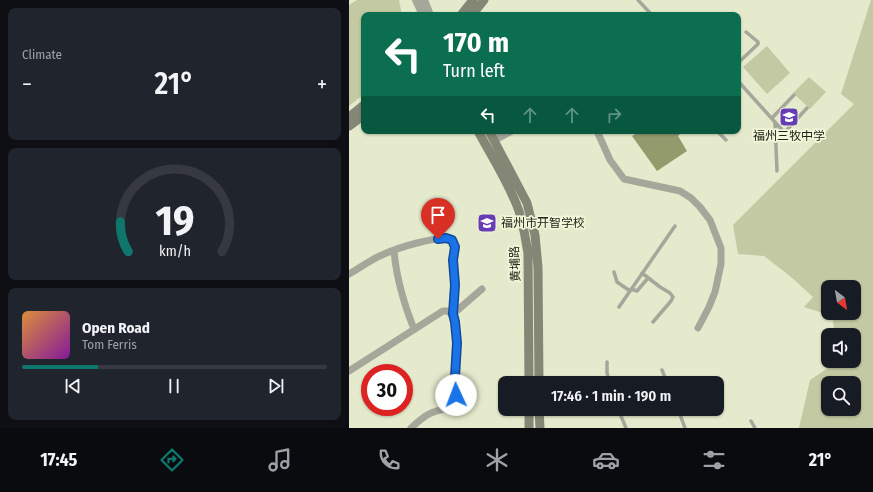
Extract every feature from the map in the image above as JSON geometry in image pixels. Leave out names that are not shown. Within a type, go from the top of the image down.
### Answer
[{"type":"main road","points":[[463,12],[473,0]]},
{"type":"main road","points":[[474,12],[484,0]]},
{"type":"main road","points":[[349,117],[361,108]]},
{"type":"main road","points":[[349,126],[361,117]]},
{"type":"main road","name":"黄埔路","points":[[480,134],[515,201],[525,232],[528,264],[529,376]]},
{"type":"main road","name":"黄埔路","points":[[491,134],[527,203],[535,235],[538,266],[539,376]]},
{"type":"main road","points":[[529,416],[529,428]]},
{"type":"main road","points":[[539,416],[540,428]]},
{"type":"street","points":[[416,0],[422,12]]},
{"type":"street","points":[[424,0],[429,12]]},
{"type":"street","points":[[494,140],[505,134]]},
{"type":"street","points":[[598,134],[610,160],[624,179],[680,191],[691,198],[708,216],[721,248],[721,264],[718,282],[712,300],[698,328]]},
{"type":"street","points":[[349,274],[381,255],[394,250],[446,238],[452,240],[455,247],[453,260],[455,285],[453,314],[457,343],[455,377],[456,395],[454,402],[448,409],[437,410],[422,418],[411,428]]},
{"type":"street","points":[[394,250],[395,266],[402,294],[414,329]]},
{"type":"street","points":[[453,314],[482,289]]},
{"type":"street","points":[[349,371],[443,311],[447,310],[453,314]]},
{"type":"lane","points":[[638,0],[649,12]]},
{"type":"lane","points":[[741,59],[758,44],[755,38],[746,32]]},
{"type":"lane","points":[[741,84],[775,123],[785,132],[807,108]]},
{"type":"lane","points":[[772,118],[794,96]]},
{"type":"lane","points":[[775,123],[777,171]]},
{"type":"lane","points":[[720,134],[725,140]]},
{"type":"lane","points":[[619,307],[675,226]]},
{"type":"lane","points":[[614,272],[617,282],[634,291],[637,290],[648,278]]},
{"type":"lane","points":[[642,273],[670,293],[673,297],[653,322]]},
{"type":"lane","points":[[607,362],[608,376]]},
{"type":"lane","points":[[662,370],[664,376]]},
{"type":"lane","points":[[621,416],[626,428]]},
{"type":"lane","points":[[681,416],[685,428]]},
{"type":"lane","points":[[751,421],[755,428]]},
{"type":"shaded area","points":[[357,0],[399,0],[401,12],[361,12],[361,96],[349,106],[349,5]]},
{"type":"shaded area","points":[[871,0],[873,0],[873,428],[799,428],[810,380],[828,368],[861,368],[861,328],[834,328],[833,320],[861,320],[861,280],[821,280],[821,312],[804,307],[813,297],[791,277],[764,256],[738,254],[733,225],[854,104],[841,94]]},
{"type":"shaded area","points":[[767,46],[790,73],[767,94],[743,67]]},
{"type":"shaded area","points":[[809,77],[826,92],[810,109],[793,93]]},
{"type":"shaded area","points":[[635,134],[680,134],[678,136],[687,151],[657,171],[632,136]]},
{"type":"place","name":"福州三牧中学","points":[[789,117]]},
{"type":"place","name":"福州市开智学校","points":[[487,223]]},
{"type":"route","points":[[438,239],[446,238],[452,240],[455,247],[453,260],[455,285],[453,314],[457,343],[455,377],[456,395]]}]
